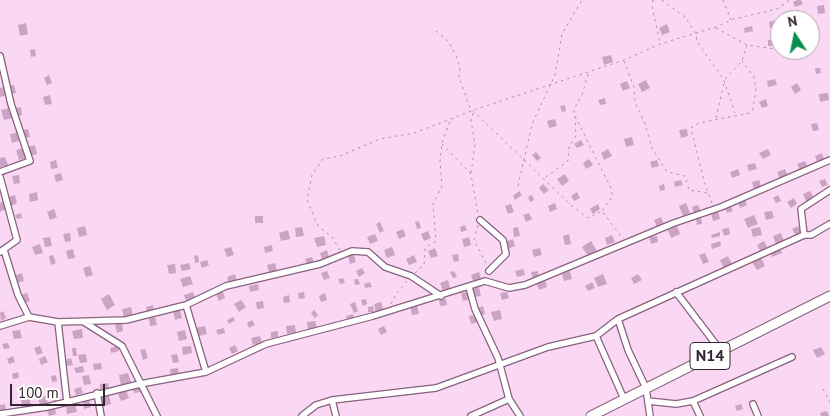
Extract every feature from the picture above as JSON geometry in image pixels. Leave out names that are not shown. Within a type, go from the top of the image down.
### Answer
[{"type":"main road","name":"N14","points":[[591,416],[830,296]]},
{"type":"street","points":[[0,56],[10,104],[30,161],[0,172]]},
{"type":"street","points":[[0,414],[10,414],[140,384],[206,372],[266,344],[388,312],[485,281],[509,288],[525,285],[715,209],[830,160]]},
{"type":"street","points":[[0,178],[17,240],[2,251],[18,295],[30,317]]},
{"type":"street","points":[[804,235],[802,208],[830,190]]},
{"type":"street","points":[[480,220],[503,240],[506,254],[489,271]]},
{"type":"street","points":[[302,416],[316,405],[332,400],[436,388],[548,347],[596,336],[618,319],[804,235],[810,235],[830,224]]},
{"type":"street","points":[[0,326],[30,317],[58,322],[126,320],[186,305],[226,286],[320,264],[352,251],[368,252],[385,267],[411,276],[441,296]]},
{"type":"street","points":[[469,287],[475,309],[499,365],[509,399],[520,416]]},
{"type":"street","points":[[676,292],[721,351]]},
{"type":"street","points":[[186,305],[206,372]]},
{"type":"street","points":[[618,319],[628,350],[646,388],[650,416]]},
{"type":"street","points":[[58,322],[67,402]]},
{"type":"street","points":[[84,322],[122,346],[157,416]]},
{"type":"street","points":[[596,336],[624,399]]},
{"type":"street","points":[[648,401],[676,404],[693,401],[792,358]]},
{"type":"street","points":[[97,394],[101,416]]},
{"type":"street","points":[[470,416],[509,399]]},
{"type":"street","points":[[332,400],[336,416]]},
{"type":"street","points":[[693,401],[700,416]]},
{"type":"street","points":[[753,404],[758,416]]},
{"type":"path","points":[[518,186],[532,124],[550,87],[559,60],[562,34],[582,0]]},
{"type":"path","points":[[653,0],[652,6],[660,44]]},
{"type":"path","points":[[662,0],[685,17],[696,34],[697,42],[725,81],[735,114]]},
{"type":"path","points":[[722,0],[731,20]]},
{"type":"path","points":[[343,255],[332,237],[318,226],[306,200],[312,175],[323,159],[340,156],[380,139],[414,133],[474,110],[550,87],[624,60],[660,44],[696,34],[731,20],[777,9],[789,0]]},
{"type":"path","points":[[716,27],[747,45],[770,48]]},
{"type":"path","points":[[436,31],[448,42],[456,56],[460,68],[459,77],[470,108],[572,206],[588,218],[602,211],[612,196],[610,186],[575,116]]},
{"type":"path","points":[[716,118],[725,81],[728,74],[742,61],[747,45]]},
{"type":"path","points":[[624,60],[634,87],[635,102],[645,124],[652,148],[667,172],[685,176],[688,190],[709,194]]},
{"type":"path","points":[[715,209],[691,128],[699,123],[716,118],[750,113],[755,102],[754,77],[742,61]]},
{"type":"path","points":[[544,178],[568,160],[569,147],[576,136],[574,108],[582,96],[588,73]]},
{"type":"path","points":[[474,110],[471,120],[475,145],[471,174],[480,220],[474,240],[489,271]]},
{"type":"path","points":[[388,312],[396,294],[411,276],[424,265],[425,248],[436,241],[433,204],[442,186],[440,161],[442,143],[451,119]]},
{"type":"path","points":[[442,143],[471,174]]},
{"type":"path","points":[[602,211],[626,244]]},
{"type":"path","points":[[823,389],[830,402]]},
{"type":"building","points":[[801,0],[803,4],[795,7],[793,2]]},
{"type":"building","points":[[824,5],[825,13],[820,14],[817,6]]},
{"type":"building","points":[[26,23],[28,34],[20,36],[18,25]]},
{"type":"building","points":[[667,24],[670,32],[662,35],[659,28]]},
{"type":"building","points":[[752,26],[753,31],[745,33],[744,28]]},
{"type":"building","points":[[35,49],[36,56],[31,57],[30,50]]},
{"type":"building","points":[[611,55],[613,62],[604,65],[602,57]]},
{"type":"building","points":[[815,68],[820,68],[821,73],[816,74]]},
{"type":"building","points":[[49,75],[52,83],[47,85],[44,78]]},
{"type":"building","points":[[775,79],[777,85],[768,87],[767,81]]},
{"type":"building","points":[[646,80],[650,88],[642,92],[638,84]]},
{"type":"building","points":[[627,81],[630,88],[623,91],[620,84]]},
{"type":"building","points":[[797,83],[801,90],[795,94],[791,87]]},
{"type":"building","points":[[14,85],[16,93],[10,94],[8,86]]},
{"type":"building","points":[[4,87],[7,95],[0,97],[0,88]]},
{"type":"building","points":[[828,93],[829,100],[820,102],[819,94]]},
{"type":"building","points":[[50,95],[52,104],[45,105],[43,97]]},
{"type":"building","points":[[605,98],[606,104],[600,105],[598,100]]},
{"type":"building","points":[[766,99],[768,106],[762,108],[759,102]]},
{"type":"building","points":[[565,105],[566,111],[562,112],[560,106]]},
{"type":"building","points":[[21,107],[22,115],[17,116],[15,108]]},
{"type":"building","points":[[9,108],[12,118],[4,120],[1,110]]},
{"type":"building","points":[[555,119],[557,126],[549,128],[547,121]]},
{"type":"building","points":[[817,123],[819,130],[813,131],[811,124]]},
{"type":"building","points":[[28,129],[30,137],[24,138],[22,130]]},
{"type":"building","points":[[687,129],[688,136],[681,138],[679,130]]},
{"type":"building","points":[[17,133],[19,141],[12,143],[10,134]]},
{"type":"building","points":[[632,137],[634,145],[626,147],[624,139]]},
{"type":"building","points":[[581,140],[584,145],[577,148],[574,144]]},
{"type":"building","points":[[35,145],[37,154],[29,156],[27,147]]},
{"type":"building","points":[[23,148],[26,158],[19,160],[16,150]]},
{"type":"building","points":[[608,149],[612,156],[604,160],[601,153]]},
{"type":"building","points":[[768,149],[771,155],[763,159],[759,153]]},
{"type":"building","points":[[536,152],[541,158],[537,161],[532,155]]},
{"type":"building","points":[[822,153],[824,159],[817,162],[815,156]]},
{"type":"building","points":[[5,157],[8,165],[0,167],[0,158]]},
{"type":"building","points":[[589,159],[593,165],[586,169],[583,163]]},
{"type":"building","points":[[56,160],[58,168],[51,169],[50,162]]},
{"type":"building","points":[[657,160],[659,166],[652,168],[650,162]]},
{"type":"building","points":[[805,161],[807,166],[800,170],[797,164]]},
{"type":"building","points":[[755,163],[757,169],[749,171],[747,165]]},
{"type":"building","points":[[738,169],[740,175],[732,178],[730,172]]},
{"type":"building","points":[[785,169],[788,176],[780,179],[777,172]]},
{"type":"building","points":[[61,173],[63,180],[56,182],[54,175]]},
{"type":"building","points":[[565,174],[569,181],[562,186],[557,179]]},
{"type":"building","points":[[19,175],[20,183],[14,184],[12,176]]},
{"type":"building","points":[[825,179],[828,185],[822,187],[819,181]]},
{"type":"building","points":[[681,180],[683,185],[675,187],[674,182]]},
{"type":"building","points":[[759,180],[761,186],[754,189],[752,182]]},
{"type":"building","points":[[543,184],[549,190],[544,194],[539,188]]},
{"type":"building","points":[[664,184],[665,190],[660,191],[659,186]]},
{"type":"building","points":[[519,191],[522,195],[515,200],[513,196]]},
{"type":"building","points":[[810,191],[814,198],[806,201],[803,194]]},
{"type":"building","points":[[37,192],[38,200],[30,202],[29,194]]},
{"type":"building","points":[[577,192],[580,198],[574,201],[571,196]]},
{"type":"building","points":[[15,195],[17,203],[11,206],[8,197]]},
{"type":"building","points":[[532,195],[534,200],[530,202],[528,197]]},
{"type":"building","points":[[778,195],[781,201],[776,203],[773,198]]},
{"type":"building","points":[[794,198],[797,204],[791,208],[787,202]]},
{"type":"building","points":[[745,199],[747,205],[740,208],[738,202]]},
{"type":"building","points":[[3,201],[6,209],[0,212],[0,203]]},
{"type":"building","points":[[555,203],[557,209],[550,212],[548,206]]},
{"type":"building","points":[[686,203],[690,213],[683,216],[679,206]]},
{"type":"building","points":[[511,204],[514,212],[508,214],[505,206]]},
{"type":"building","points":[[598,204],[600,209],[593,214],[590,209]]},
{"type":"building","points":[[698,205],[701,212],[694,214],[692,207]]},
{"type":"building","points":[[731,206],[733,211],[727,213],[725,208]]},
{"type":"building","points":[[54,209],[57,217],[50,220],[47,212]]},
{"type":"building","points":[[718,211],[720,219],[713,221],[711,213]]},
{"type":"building","points":[[772,211],[774,218],[766,220],[764,212]]},
{"type":"building","points":[[21,213],[22,218],[17,219],[15,215]]},
{"type":"building","points":[[529,213],[532,219],[526,222],[523,215]]},
{"type":"building","points":[[754,215],[758,224],[748,228],[744,219]]},
{"type":"building","points":[[255,216],[263,216],[263,223],[255,223]]},
{"type":"building","points":[[661,217],[664,224],[657,227],[654,220]]},
{"type":"building","points":[[696,218],[701,218],[702,224],[697,225]]},
{"type":"building","points":[[419,221],[421,228],[417,229],[415,222]]},
{"type":"building","points":[[380,222],[384,231],[380,233],[376,224]]},
{"type":"building","points":[[465,225],[467,230],[461,232],[460,227]]},
{"type":"building","points":[[85,226],[87,235],[79,237],[77,228]]},
{"type":"building","points":[[677,226],[680,234],[671,238],[668,230]]},
{"type":"building","points":[[798,226],[802,233],[796,236],[792,229]]},
{"type":"building","points":[[302,227],[304,236],[296,237],[295,228]]},
{"type":"building","points":[[518,227],[520,236],[514,237],[513,228]]},
{"type":"building","points":[[760,227],[762,235],[753,237],[751,229]]},
{"type":"building","points":[[729,228],[730,234],[724,236],[722,229]]},
{"type":"building","points":[[403,229],[406,236],[399,239],[396,232]]},
{"type":"building","points":[[288,230],[290,239],[281,241],[279,233]]},
{"type":"building","points":[[428,231],[431,238],[424,241],[421,234]]},
{"type":"building","points":[[720,232],[720,236],[712,238],[711,235]]},
{"type":"building","points":[[70,233],[71,241],[65,242],[63,234]]},
{"type":"building","points":[[781,233],[784,241],[776,244],[773,236]]},
{"type":"building","points":[[375,234],[378,241],[370,244],[367,237]]},
{"type":"building","points":[[569,234],[571,244],[565,245],[563,236]]},
{"type":"building","points":[[612,235],[615,242],[607,245],[605,238]]},
{"type":"building","points":[[324,236],[326,245],[317,247],[314,238]]},
{"type":"building","points":[[657,236],[658,242],[651,244],[649,237]]},
{"type":"building","points":[[50,237],[52,246],[45,247],[43,238]]},
{"type":"building","points":[[469,237],[471,245],[464,247],[462,239]]},
{"type":"building","points":[[513,239],[515,246],[508,249],[505,242]]},
{"type":"building","points":[[591,241],[597,251],[588,256],[582,247]]},
{"type":"building","points":[[720,241],[721,246],[712,249],[711,244]]},
{"type":"building","points":[[764,241],[767,247],[760,251],[757,245]]},
{"type":"building","points":[[40,244],[43,253],[35,255],[32,247]]},
{"type":"building","points":[[272,245],[273,251],[265,253],[264,247]]},
{"type":"building","points":[[231,247],[234,255],[227,257],[224,249]]},
{"type":"building","points":[[392,247],[395,255],[387,258],[384,250]]},
{"type":"building","points":[[780,247],[782,253],[772,257],[770,251]]},
{"type":"building","points":[[435,248],[438,256],[431,258],[428,251]]},
{"type":"building","points":[[540,248],[542,255],[534,257],[532,250]]},
{"type":"building","points":[[73,249],[75,258],[68,259],[66,251]]},
{"type":"building","points":[[327,250],[329,257],[322,259],[320,253]]},
{"type":"building","points":[[705,253],[709,262],[703,264],[699,255]]},
{"type":"building","points":[[458,254],[459,261],[454,262],[452,255]]},
{"type":"building","points":[[53,255],[56,263],[51,265],[49,256]]},
{"type":"building","points":[[198,255],[199,262],[195,263],[194,256]]},
{"type":"building","points":[[354,255],[356,262],[350,264],[348,256]]},
{"type":"building","points":[[414,255],[417,262],[409,265],[406,259]]},
{"type":"building","points":[[728,256],[732,264],[724,268],[720,260]]},
{"type":"building","points":[[312,257],[314,262],[307,264],[305,259]]},
{"type":"building","points":[[761,258],[765,266],[757,270],[752,262]]},
{"type":"building","points":[[207,260],[209,265],[202,268],[200,262]]},
{"type":"building","points":[[189,263],[191,269],[182,271],[180,265]]},
{"type":"building","points":[[275,263],[277,271],[269,273],[267,265]]},
{"type":"building","points":[[175,264],[176,273],[169,274],[167,265]]},
{"type":"building","points":[[90,266],[93,275],[86,277],[83,268]]},
{"type":"building","points":[[362,268],[365,273],[359,277],[356,271]]},
{"type":"building","points":[[523,269],[525,275],[517,277],[515,271]]},
{"type":"building","points":[[327,271],[330,278],[324,280],[321,273]]},
{"type":"building","points":[[454,271],[457,277],[453,278],[450,272]]},
{"type":"building","points":[[538,271],[539,278],[533,279],[531,272]]},
{"type":"building","points":[[570,271],[572,279],[564,281],[562,274]]},
{"type":"building","points":[[479,272],[481,279],[473,281],[471,275]]},
{"type":"building","points":[[22,273],[24,281],[17,283],[16,275]]},
{"type":"building","points":[[235,274],[237,281],[229,283],[227,277]]},
{"type":"building","points":[[603,274],[607,284],[598,287],[594,278]]},
{"type":"building","points":[[638,274],[642,280],[634,284],[631,278]]},
{"type":"building","points":[[190,276],[193,284],[183,287],[180,279]]},
{"type":"building","points":[[343,278],[345,283],[340,284],[338,279]]},
{"type":"building","points":[[354,279],[358,279],[360,284],[355,285]]},
{"type":"building","points":[[545,279],[547,287],[539,290],[536,282]]},
{"type":"building","points":[[448,280],[450,288],[443,291],[440,283]]},
{"type":"building","points":[[370,282],[372,287],[365,288],[364,284]]},
{"type":"building","points":[[592,282],[595,288],[588,291],[585,286]]},
{"type":"building","points":[[258,284],[259,290],[250,292],[249,286]]},
{"type":"building","points":[[479,287],[481,296],[474,297],[472,289]]},
{"type":"building","points":[[222,289],[225,298],[219,301],[215,292]]},
{"type":"building","points":[[193,292],[195,298],[186,301],[184,295]]},
{"type":"building","points":[[304,292],[305,298],[299,299],[298,293]]},
{"type":"building","points":[[468,292],[470,299],[463,301],[461,293]]},
{"type":"building","points":[[507,292],[509,298],[502,300],[500,293]]},
{"type":"building","points":[[27,293],[30,301],[23,304],[20,295]]},
{"type":"building","points":[[325,293],[327,300],[321,302],[319,296]]},
{"type":"building","points":[[109,294],[115,305],[107,310],[101,299]]},
{"type":"building","points":[[289,295],[290,302],[284,303],[283,297]]},
{"type":"building","points":[[366,299],[367,304],[363,306],[361,300]]},
{"type":"building","points":[[446,299],[447,305],[440,306],[439,300]]},
{"type":"building","points":[[241,300],[246,307],[239,312],[234,304]]},
{"type":"building","points":[[263,301],[264,308],[257,309],[256,302]]},
{"type":"building","points":[[355,302],[358,311],[354,313],[350,304]]},
{"type":"building","points":[[381,302],[384,312],[376,314],[374,304]]},
{"type":"building","points":[[153,305],[154,312],[147,313],[146,307]]},
{"type":"building","points":[[417,305],[419,314],[412,315],[410,306]]},
{"type":"building","points":[[373,306],[374,312],[368,312],[368,307]]},
{"type":"building","points":[[483,306],[485,314],[479,316],[477,308]]},
{"type":"building","points":[[131,307],[133,316],[124,317],[122,309]]},
{"type":"building","points":[[180,310],[182,318],[175,320],[173,311]]},
{"type":"building","points":[[314,310],[318,315],[315,318],[311,313]]},
{"type":"building","points":[[500,310],[502,319],[494,321],[491,312]]},
{"type":"building","points":[[3,311],[6,318],[1,321],[0,313]]},
{"type":"building","points":[[353,314],[355,321],[348,323],[346,316]]},
{"type":"building","points":[[476,315],[478,322],[471,324],[469,316]]},
{"type":"building","points":[[155,317],[157,325],[150,326],[149,318]]},
{"type":"building","points":[[233,317],[235,320],[229,324],[227,320]]},
{"type":"building","points":[[252,320],[255,325],[249,328],[247,323]]},
{"type":"building","points":[[315,321],[317,328],[308,330],[307,322]]},
{"type":"building","points":[[122,322],[123,331],[117,333],[115,324]]},
{"type":"building","points":[[295,325],[296,333],[287,334],[286,326]]},
{"type":"building","points":[[205,326],[207,334],[198,336],[196,328]]},
{"type":"building","points":[[384,326],[387,332],[381,335],[378,329]]},
{"type":"building","points":[[224,328],[225,333],[218,335],[216,330]]},
{"type":"building","points":[[82,329],[83,338],[74,339],[72,331]]},
{"type":"building","points":[[20,330],[22,338],[14,339],[12,331]]},
{"type":"building","points":[[185,330],[187,339],[179,341],[177,332]]},
{"type":"building","points":[[278,331],[278,337],[271,338],[271,332]]},
{"type":"building","points":[[260,336],[262,343],[253,345],[251,338]]},
{"type":"building","points":[[8,343],[10,348],[4,349],[2,344]]},
{"type":"building","points":[[235,345],[238,351],[232,354],[229,348]]},
{"type":"building","points":[[40,346],[43,353],[37,355],[34,348]]},
{"type":"building","points":[[118,346],[119,351],[111,353],[110,348]]},
{"type":"building","points":[[191,346],[192,353],[183,355],[182,347]]},
{"type":"building","points":[[821,347],[825,354],[817,358],[813,350]]},
{"type":"building","points":[[72,348],[76,348],[77,356],[73,356]]},
{"type":"building","points":[[145,349],[148,358],[143,360],[140,350]]},
{"type":"building","points":[[86,354],[87,362],[80,363],[78,355]]},
{"type":"building","points":[[177,354],[179,362],[173,363],[171,355]]},
{"type":"building","points":[[13,356],[15,362],[9,364],[7,359]]},
{"type":"building","points":[[45,356],[48,362],[41,365],[39,359]]},
{"type":"building","points":[[71,358],[73,365],[67,366],[65,360]]},
{"type":"building","points":[[101,363],[102,369],[94,370],[93,364]]},
{"type":"building","points":[[83,366],[84,372],[76,373],[74,368]]},
{"type":"building","points":[[178,368],[179,376],[171,377],[170,369]]},
{"type":"building","points":[[18,372],[19,378],[13,379],[12,374]]},
{"type":"building","points":[[128,373],[131,382],[121,385],[119,375]]},
{"type":"building","points":[[56,375],[57,381],[52,382],[51,376]]},
{"type":"building","points":[[89,375],[91,384],[84,385],[82,376]]},
{"type":"building","points":[[108,383],[109,388],[100,389],[100,384]]},
{"type":"building","points":[[140,386],[142,392],[134,393],[133,388]]},
{"type":"building","points":[[81,387],[83,393],[76,395],[74,389]]},
{"type":"building","points":[[126,390],[129,398],[121,401],[118,394]]},
{"type":"building","points":[[59,393],[60,400],[53,401],[52,394]]},
{"type":"building","points":[[109,395],[111,404],[102,406],[100,396]]},
{"type":"building","points":[[46,396],[48,404],[40,406],[38,398]]},
{"type":"building","points":[[30,399],[31,408],[23,409],[21,400]]},
{"type":"building","points":[[89,399],[91,407],[84,409],[83,401]]},
{"type":"building","points":[[75,403],[77,412],[67,414],[66,404]]},
{"type":"building","points":[[5,404],[6,411],[0,412],[0,405]]},
{"type":"building","points":[[741,404],[743,409],[737,411],[735,406]]},
{"type":"building","points":[[55,408],[56,414],[49,416],[47,411]]},
{"type":"building","points":[[827,411],[829,416],[821,416],[820,413]]}]
